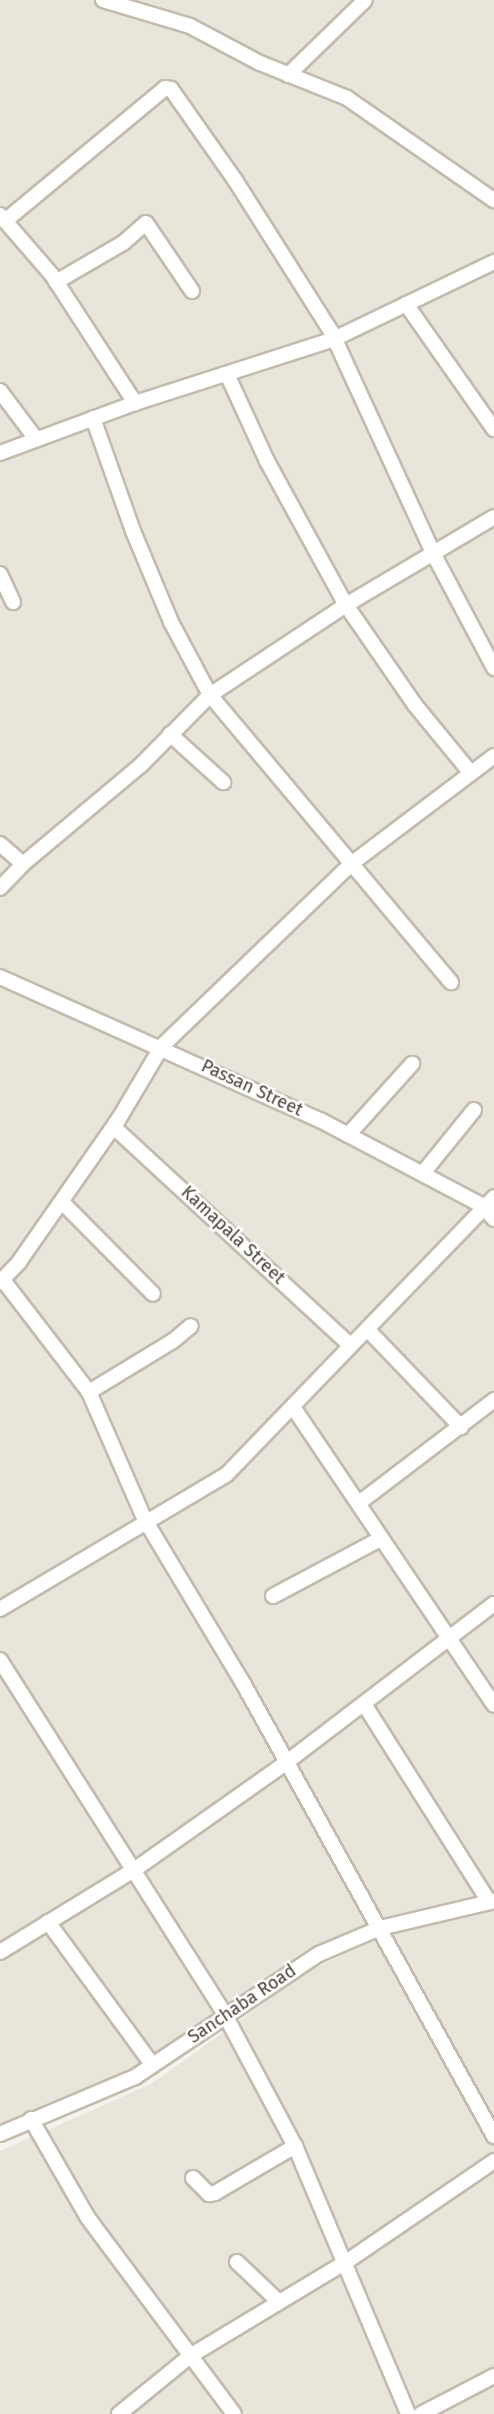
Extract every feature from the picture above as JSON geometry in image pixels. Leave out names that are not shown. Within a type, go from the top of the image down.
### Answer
[{"type":"street","points":[[103,0],[190,27],[288,75],[347,98],[494,200]]},
{"type":"street","points":[[288,75],[365,0]]},
{"type":"street","points":[[135,403],[56,282],[2,218],[168,88],[288,261],[334,339],[434,555],[494,668]]},
{"type":"street","points":[[56,282],[123,243],[147,223],[192,291]]},
{"type":"street","points":[[0,453],[135,403],[334,339],[494,261]]},
{"type":"street","points":[[406,304],[494,429]]},
{"type":"street","points":[[227,374],[267,461],[346,605],[415,705],[470,772]]},
{"type":"street","points":[[0,391],[36,439]]},
{"type":"street","points":[[93,418],[171,622],[210,695],[451,982]]},
{"type":"street","points":[[0,888],[23,864],[141,765],[210,695],[346,605],[434,555],[494,517]]},
{"type":"street","points":[[0,574],[13,602]]},
{"type":"street","points":[[170,734],[223,782]]},
{"type":"street","points":[[494,756],[351,864],[159,1051],[62,1202],[1,1281],[89,1392],[145,1520],[287,1762],[494,2136]]},
{"type":"street","points":[[0,844],[23,864]]},
{"type":"street","name":"Passan Street","points":[[0,977],[348,1135],[423,1173],[489,1202],[494,1219]]},
{"type":"street","name":"Kamapala Street","points":[[159,1051],[114,1127],[350,1345]]},
{"type":"street","points":[[348,1135],[411,1064]]},
{"type":"street","points":[[423,1173],[474,1110]]},
{"type":"street","points":[[62,1202],[153,1294]]},
{"type":"street","points":[[0,1609],[145,1520],[226,1474],[489,1202]]},
{"type":"street","points":[[89,1392],[173,1341],[191,1326]]},
{"type":"street","points":[[367,1329],[461,1427]]},
{"type":"street","points":[[359,1503],[494,1400]]},
{"type":"street","points":[[293,1407],[359,1503],[447,1640],[494,1705]]},
{"type":"street","points":[[273,1596],[382,1538]]},
{"type":"street","points":[[0,1952],[134,1870],[287,1762],[494,1605]]},
{"type":"street","points":[[0,1660],[225,2015],[294,2146],[346,2262],[408,2414]]},
{"type":"street","points":[[364,1704],[491,1901]]},
{"type":"street","name":"Sanchaba Road","points":[[0,2134],[114,2087],[319,1954],[380,1928],[491,1901]]},
{"type":"street","points":[[48,1923],[152,2064]]},
{"type":"street","points":[[31,2120],[88,2218],[234,2414]]},
{"type":"street","points":[[193,2178],[209,2194],[215,2193],[294,2146]]},
{"type":"street","points":[[119,2414],[190,2356],[346,2262],[494,2161]]},
{"type":"street","points":[[237,2262],[279,2302]]},
{"type":"street","points":[[421,2414],[494,2376]]},
{"type":"shaded area","points":[[0,0],[494,0],[494,1894],[411,1914],[306,1950],[154,2056],[116,2078],[0,2129]]},
{"type":"shaded area","points":[[494,1906],[494,2414],[0,2414],[0,2151],[151,2084],[310,1970],[384,1936]]}]
